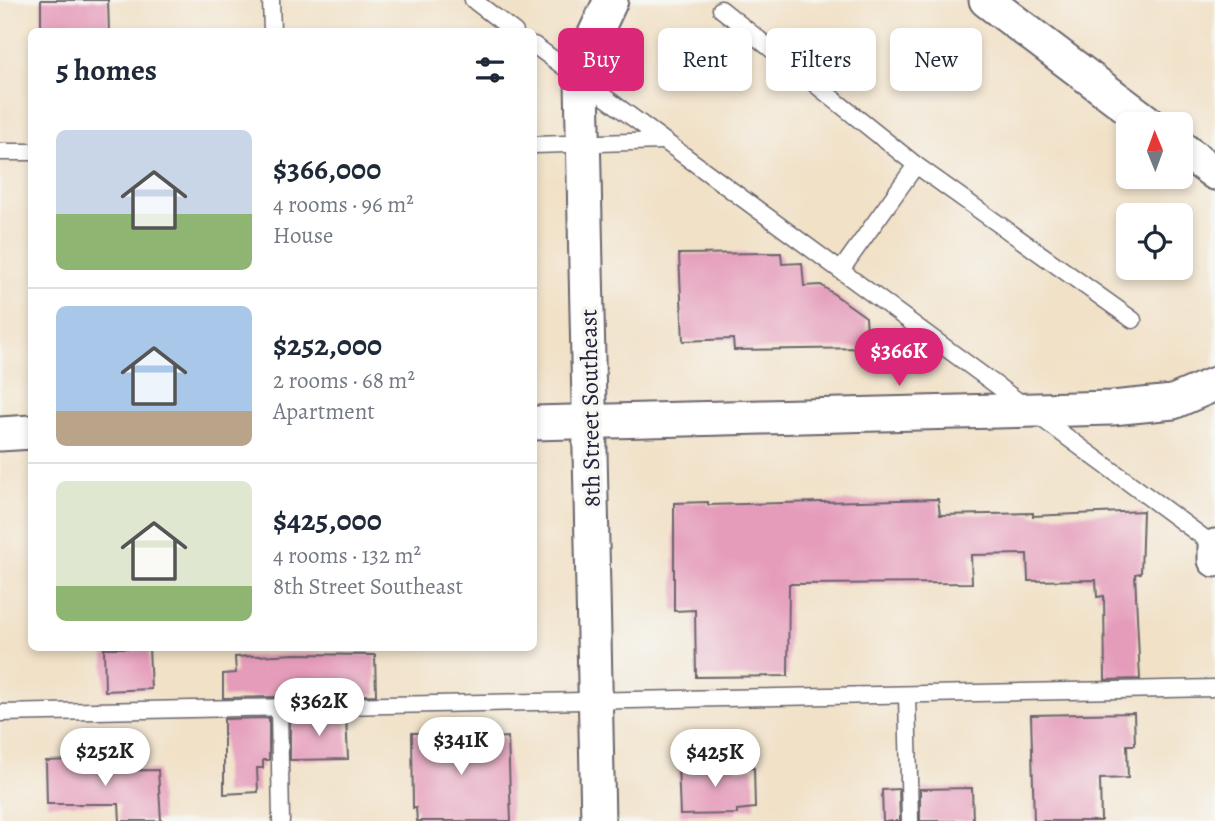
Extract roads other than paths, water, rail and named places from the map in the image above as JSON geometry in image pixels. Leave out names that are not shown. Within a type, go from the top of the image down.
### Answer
[{"type":"street","name":"8th Street Southeast","points":[[598,28],[611,0]]},
{"type":"street","points":[[986,0],[1134,112]]},
{"type":"street","name":"8th Street Southeast","points":[[582,91],[598,821]]},
{"type":"street","points":[[1194,158],[1215,173]]},
{"type":"street","points":[[537,423],[1037,412],[1173,402],[1215,384]]},
{"type":"street","points":[[0,434],[28,432]]},
{"type":"street","points":[[1215,546],[1215,560]]},
{"type":"lane","points":[[271,0],[272,28]]},
{"type":"lane","points":[[473,0],[510,28]]},
{"type":"lane","points":[[721,9],[916,165],[1133,320]]},
{"type":"lane","points":[[537,48],[558,64]]},
{"type":"lane","points":[[594,91],[1037,412],[1215,546]]},
{"type":"lane","points":[[537,145],[663,141]]},
{"type":"lane","points":[[0,152],[28,152]]},
{"type":"lane","points":[[841,270],[916,165]]},
{"type":"lane","points":[[0,713],[1215,688]]},
{"type":"lane","points":[[907,695],[910,821]]},
{"type":"lane","points":[[279,708],[281,821]]}]
